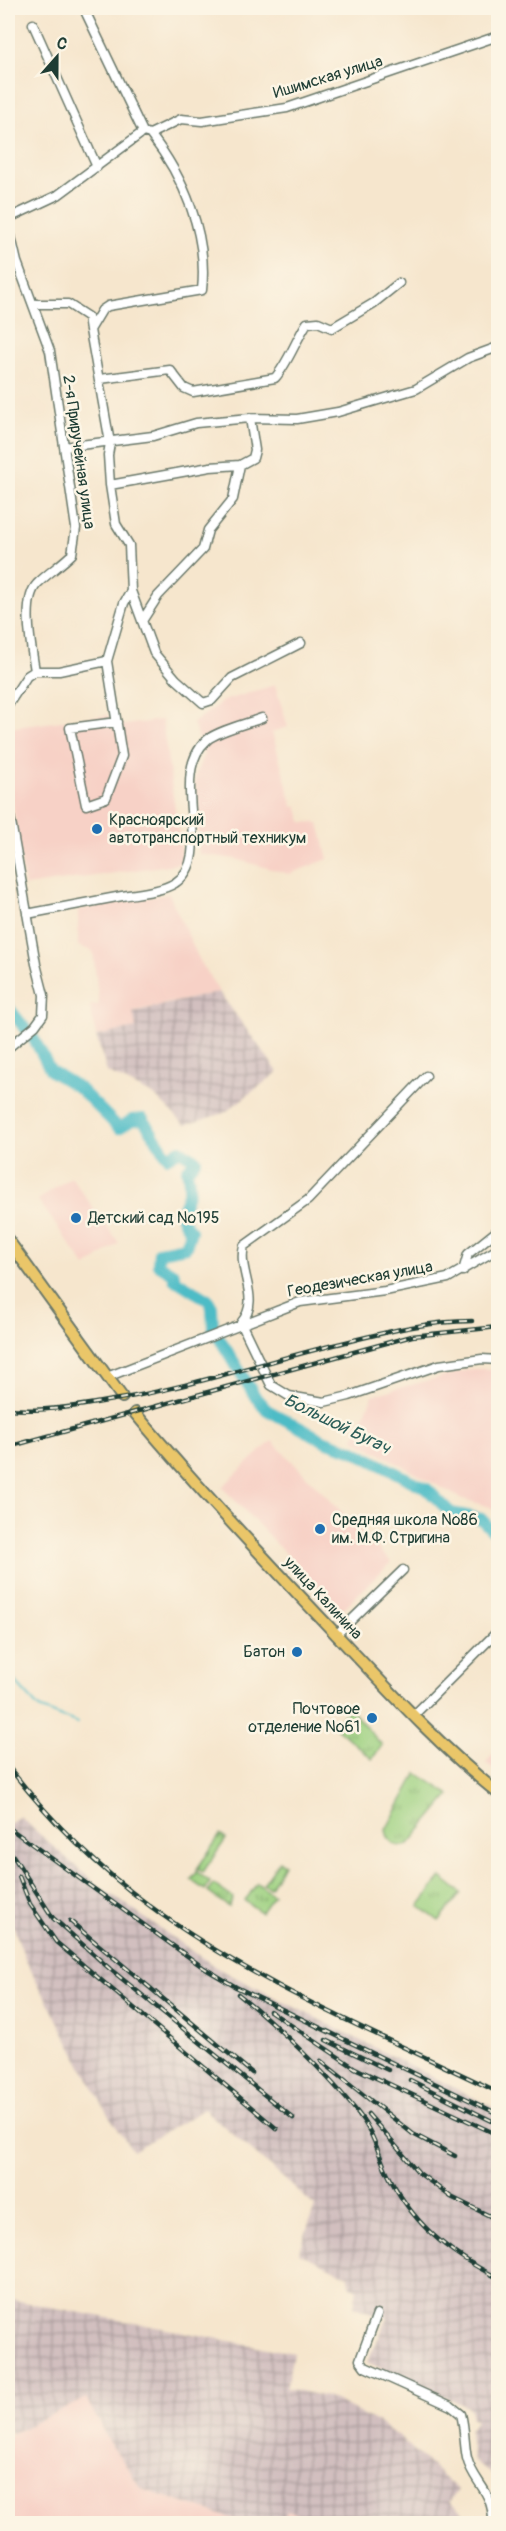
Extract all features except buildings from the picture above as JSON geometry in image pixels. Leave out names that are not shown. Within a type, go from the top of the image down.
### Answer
[{"type":"main road","name":"улица Калинина","points":[[8,1240],[134,1412],[228,1520],[413,1716],[498,1793]]},
{"type":"street","points":[[86,13],[147,133],[169,158],[198,228],[205,267],[202,290],[108,306],[102,310],[90,330]]},
{"type":"street","points":[[33,24],[97,167]]},
{"type":"street","name":"Ишимская улица","points":[[11,217],[58,195],[147,133],[181,119],[202,121],[287,108],[498,36]]},
{"type":"street","points":[[8,201],[11,217]]},
{"type":"street","name":"2-я Приручейная улица","points":[[11,217],[8,228],[17,262],[50,351],[76,528],[76,544],[72,554],[35,585],[32,593],[29,618],[35,671]]},
{"type":"street","points":[[8,265],[17,262]]},
{"type":"street","points":[[100,379],[170,370],[184,387],[193,392],[275,378],[284,368],[290,350],[307,323],[318,322],[332,328],[374,303],[399,283]]},
{"type":"street","points":[[33,304],[68,304],[88,317],[110,443],[110,485],[116,524],[129,545],[131,591],[154,653],[176,679],[203,703],[212,700],[232,678],[301,643]]},
{"type":"street","points":[[64,447],[153,436],[196,423],[250,418],[297,419],[384,400],[416,389],[468,357],[498,347]]},
{"type":"street","points":[[110,485],[210,467],[240,465],[253,458],[255,450],[250,418]]},
{"type":"street","points":[[142,621],[158,596],[203,549],[208,531],[233,499],[240,465]]},
{"type":"street","points":[[117,722],[70,728],[86,805],[106,798],[122,756],[117,722],[107,661],[124,603],[131,591]]},
{"type":"street","points":[[8,705],[27,676],[35,671],[59,671],[107,661]]},
{"type":"street","points":[[27,914],[155,890],[178,881],[188,866],[193,843],[189,792],[192,766],[207,740],[262,718]]},
{"type":"street","points":[[8,805],[44,995],[43,1015],[35,1026],[8,1048]]},
{"type":"street","points":[[426,1076],[308,1200],[244,1246],[241,1256],[250,1289],[249,1314],[242,1323],[270,1385],[289,1396],[324,1402],[439,1365],[482,1359],[498,1360]]},
{"type":"street","points":[[463,1271],[468,1254],[498,1230]]},
{"type":"street","name":"Геодезическая улица","points":[[107,1377],[300,1302],[385,1291],[448,1278],[498,1248]]},
{"type":"street","points":[[336,1635],[403,1570]]},
{"type":"street","points":[[413,1716],[498,1631]]},
{"type":"street","points":[[377,2314],[360,2360],[365,2367],[451,2406],[461,2415],[467,2459],[486,2489],[493,2510],[493,2523]]},
{"type":"shaded area","points":[[275,685],[288,727],[272,732],[293,807],[297,806],[302,822],[319,823],[328,859],[289,874],[236,859],[199,854],[195,776],[204,754],[193,723],[223,701]]},
{"type":"shaded area","name":"Красноярский автотранспортный техникум","points":[[108,715],[110,727],[162,720],[183,863],[25,886],[8,772],[8,728]]},
{"type":"shaded area","points":[[169,894],[199,959],[219,992],[134,1011],[137,1028],[96,1036],[90,1006],[99,1004],[93,951],[78,946],[78,910]]},
{"type":"shaded area","points":[[219,992],[278,1072],[224,1113],[185,1125],[155,1096],[107,1072],[96,1036],[136,1028],[133,1012]]},
{"type":"shaded area","name":"Детский сад №195","points":[[71,1177],[119,1243],[86,1267],[38,1200]]},
{"type":"shaded area","points":[[472,1369],[498,1369],[498,1514],[490,1507],[460,1498],[354,1439],[373,1395]]},
{"type":"shaded area","points":[[272,1441],[391,1562],[341,1611],[222,1487]]},
{"type":"shaded area","points":[[498,1747],[498,1772],[486,1763]]},
{"type":"shaded area","points":[[20,1817],[96,1884],[217,1968],[498,2110],[497,2479],[472,2459],[469,2431],[476,2421],[472,2418],[470,2408],[367,2362],[388,2318],[354,2307],[357,2289],[351,2287],[347,2275],[299,2253],[315,2206],[204,2109],[133,2151],[107,2113],[26,1961],[8,1912],[8,1825]]},
{"type":"shaded area","points":[[8,2299],[293,2353],[286,2388],[327,2397],[377,2422],[399,2437],[458,2490],[449,2502],[475,2523],[322,2523],[287,2511],[282,2523],[245,2523],[142,2489],[108,2440],[86,2398],[11,2434],[8,2427]]},
{"type":"shaded area","points":[[86,2397],[108,2440],[142,2489],[245,2523],[8,2523],[8,2436]]},
{"type":"shaded area","points":[[287,2511],[322,2523],[282,2524]]},
{"type":"green space","points":[[350,1709],[382,1745],[372,1759],[333,1725]]},
{"type":"green space","points":[[417,1773],[450,1795],[409,1844],[401,1846],[391,1841],[386,1830]]},
{"type":"green space","points":[[220,1835],[226,1839],[203,1872],[197,1869]]},
{"type":"green space","points":[[279,1861],[284,1864],[270,1888],[263,1884]]},
{"type":"green space","points":[[197,1872],[210,1882],[205,1890],[191,1880]]},
{"type":"green space","points":[[441,1877],[461,1893],[439,1921],[419,1906]]},
{"type":"green space","points":[[257,1883],[273,1895],[261,1912],[245,1901]]},
{"type":"green space","points":[[213,1884],[233,1898],[229,1907],[208,1892]]},
{"type":"waterway","name":"Большой Бугач","points":[[8,1007],[35,1041],[51,1071],[79,1088],[119,1128],[132,1120],[143,1119],[168,1157],[180,1150],[196,1160],[187,1170],[189,1190],[181,1215],[191,1231],[186,1247],[159,1252],[158,1264],[174,1274],[174,1279],[208,1300],[212,1307],[213,1328],[256,1398],[267,1410],[325,1441],[354,1451],[427,1489],[451,1513],[481,1519],[498,1536]]},
{"type":"waterway","points":[[8,1674],[39,1708],[78,1723]]},
{"type":"railway","points":[[8,1409],[57,1408],[138,1395],[380,1334],[426,1325],[472,1321]]},
{"type":"railway","points":[[8,1447],[412,1336],[498,1327]]},
{"type":"railway","points":[[8,1766],[57,1823],[92,1858],[130,1891],[190,1934],[275,1984],[498,2092]]},
{"type":"railway","points":[[8,1827],[204,1968],[236,1987],[498,2114]]},
{"type":"railway","points":[[8,1848],[53,1918],[110,1969],[293,2118]]},
{"type":"railway","points":[[19,1876],[30,1904],[56,1942],[277,2129]]},
{"type":"railway","points":[[70,1921],[252,2073]]},
{"type":"railway","points":[[238,1994],[301,2050],[358,2113],[371,2133],[396,2189],[419,2221],[463,2258],[498,2278]]},
{"type":"railway","points":[[270,2011],[355,2068],[498,2135]]},
{"type":"railway","points":[[326,2040],[388,2070]]},
{"type":"railway","points":[[321,2061],[413,2134],[455,2156]]},
{"type":"railway","points":[[410,2080],[498,2124]]},
{"type":"railway","points":[[368,2114],[419,2173],[451,2197],[498,2220]]},
{"type":"place","name":"Красноярский автотранспортный техникум","points":[[97,829]]},
{"type":"place","name":"Детский сад №195","points":[[76,1218]]},
{"type":"place","name":"Средняя школа №86 им. М.Ф. Стригина","points":[[320,1529]]},
{"type":"place","name":"Батон","points":[[297,1652]]},
{"type":"place","name":"Почтовое отделение №61","points":[[372,1718]]}]
